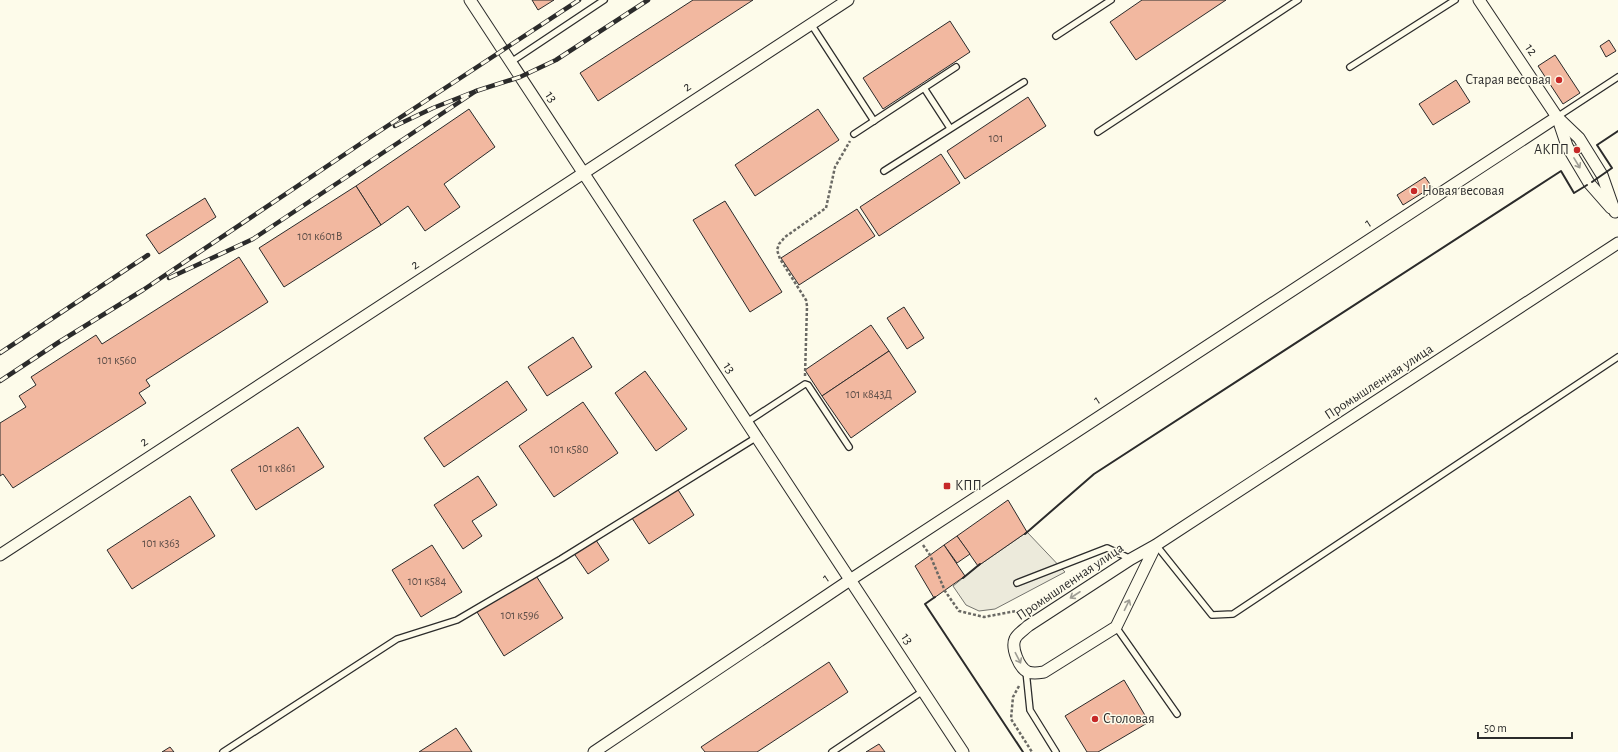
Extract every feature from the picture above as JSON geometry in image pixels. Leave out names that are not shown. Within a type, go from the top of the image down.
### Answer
[{"type":"street","name":"13","points":[[470,0],[964,752]]},
{"type":"street","name":"2","points":[[0,554],[848,0]]},
{"type":"street","name":"12","points":[[1479,0],[1557,117]]},
{"type":"street","points":[[1557,117],[1579,138],[1602,175],[1617,213]]},
{"type":"street","points":[[1557,117],[1567,146],[1589,183],[1617,213]]},
{"type":"street","name":"1","points":[[594,752],[850,580],[1557,117]]},
{"type":"street","name":"Промышленная улица","points":[[1026,671],[1016,657],[1013,646],[1015,637],[1028,626],[1131,559],[1156,545],[1618,243]]},
{"type":"street","points":[[1026,671],[1034,674],[1044,672],[1116,628],[1156,545]]},
{"type":"lane","points":[[511,62],[604,0]]},
{"type":"lane","points":[[1056,36],[1111,0]]},
{"type":"lane","points":[[1098,132],[1298,0]]},
{"type":"lane","points":[[1350,67],[1455,0]]},
{"type":"lane","points":[[811,24],[874,121]]},
{"type":"lane","points":[[854,134],[956,68]]},
{"type":"lane","name":"1","points":[[1557,117],[1618,77]]},
{"type":"lane","points":[[884,171],[1024,82]]},
{"type":"lane","points":[[924,88],[950,128]]},
{"type":"lane","points":[[1156,545],[1212,615],[1233,614],[1618,357]]},
{"type":"lane","points":[[747,422],[805,384],[808,385],[849,447]]},
{"type":"lane","points":[[223,752],[397,639],[457,620],[561,559],[757,437]]},
{"type":"lane","points":[[1017,583],[1107,548],[1131,559]]},
{"type":"lane","points":[[1116,628],[1177,714]]},
{"type":"lane","points":[[1026,671],[1030,710],[1056,752]]},
{"type":"lane","points":[[832,752],[923,691]]},
{"type":"path","points":[[805,384],[806,300],[780,259],[778,250],[779,244],[785,237],[826,208],[835,167],[854,134]]},
{"type":"path","points":[[930,555],[944,591],[959,611],[984,617],[1016,610]]},
{"type":"path","points":[[1026,671],[1013,697],[1011,719],[1032,752]]},
{"type":"shaded area","points":[[1027,532],[1065,572],[995,609],[979,611],[966,605],[953,586],[978,566]]},
{"type":"building","points":[[532,0],[554,0],[538,10]]},
{"type":"building","points":[[693,0],[753,0],[598,101],[580,73]]},
{"type":"building","points":[[1142,0],[1226,0],[1136,60],[1110,22]]},
{"type":"building","points":[[950,21],[970,52],[883,109],[863,78]]},
{"type":"building","points":[[1609,40],[1616,51],[1606,57],[1600,46]]},
{"type":"building","name":"Старая весовая","points":[[1555,55],[1580,93],[1563,104],[1538,66]]},
{"type":"building","points":[[1456,80],[1470,102],[1433,125],[1419,104]]},
{"type":"building","points":[[1028,97],[1046,126],[965,179],[947,151]]},
{"type":"building","points":[[469,109],[495,147],[444,184],[460,207],[425,231],[408,206],[381,225],[356,186]]},
{"type":"building","points":[[818,109],[839,140],[755,196],[735,165]]},
{"type":"building","name":"АКПП","points":[[1577,145],[1581,153],[1577,155],[1572,147]]},
{"type":"building","points":[[941,154],[960,183],[879,236],[860,207]]},
{"type":"building","name":"Новая весовая","points":[[1425,177],[1432,187],[1403,205],[1397,195]]},
{"type":"building","points":[[356,186],[381,225],[284,287],[259,248]]},
{"type":"building","points":[[205,198],[216,217],[159,254],[146,235]]},
{"type":"building","points":[[725,201],[782,292],[750,312],[693,220]]},
{"type":"building","points":[[857,209],[875,236],[799,285],[781,258]]},
{"type":"building","points":[[239,257],[268,302],[146,380],[150,386],[139,393],[146,403],[13,488],[3,474],[0,476],[0,423],[26,407],[19,396],[36,385],[31,377],[96,335],[102,344]]},
{"type":"building","points":[[904,307],[924,338],[907,349],[887,318]]},
{"type":"building","points":[[871,325],[889,351],[822,396],[805,370]]},
{"type":"building","points":[[573,337],[592,367],[547,396],[528,367]]},
{"type":"building","points":[[889,351],[916,392],[851,438],[822,396]]},
{"type":"building","points":[[645,371],[687,429],[656,451],[615,393]]},
{"type":"building","points":[[507,381],[527,410],[444,467],[424,438]]},
{"type":"building","points":[[583,402],[618,453],[554,497],[519,446]]},
{"type":"building","points":[[298,427],[324,467],[256,510],[231,470]]},
{"type":"building","points":[[478,476],[497,505],[472,521],[482,536],[463,549],[434,505]]},
{"type":"building","points":[[675,485],[694,515],[649,544],[630,515]]},
{"type":"building","points":[[190,496],[215,536],[132,589],[107,550]]},
{"type":"building","points":[[1008,500],[1027,532],[978,566],[957,536]]},
{"type":"building","points":[[957,536],[970,554],[957,563],[944,545]]},
{"type":"building","points":[[594,537],[609,560],[588,574],[573,552]]},
{"type":"building","points":[[432,545],[462,592],[421,617],[392,570]]},
{"type":"building","points":[[944,545],[965,576],[934,598],[915,566]]},
{"type":"building","points":[[535,574],[563,618],[504,656],[477,612]]},
{"type":"building","points":[[829,662],[848,692],[757,752],[705,752],[701,747]]},
{"type":"building","points":[[1124,680],[1149,722],[1098,752],[1087,752],[1065,716]]},
{"type":"building","points":[[456,728],[472,752],[419,752]]},
{"type":"building","points":[[879,744],[885,752],[866,752]]},
{"type":"building","points":[[170,747],[174,752],[162,752]]},
{"type":"railway","points":[[0,381],[59,342],[143,290],[366,140],[579,0]]},
{"type":"railway","points":[[395,126],[433,108],[476,91],[520,77],[556,60],[648,0]]},
{"type":"railway","points":[[169,278],[253,239],[476,91]]},
{"type":"railway","points":[[0,353],[148,255]]},
{"type":"wall","points":[[1592,182],[1612,168],[1597,145],[1618,131]]},
{"type":"wall","points":[[1025,534],[1094,474],[1561,171],[1574,193],[1587,185]]},
{"type":"wall","points":[[963,578],[980,564]]},
{"type":"wall","points":[[935,597],[925,604],[1023,752]]},
{"type":"place","name":"Старая весовая","points":[[1559,80]]},
{"type":"place","name":"АКПП","points":[[1577,150]]},
{"type":"place","name":"Новая весовая","points":[[1414,191]]},
{"type":"place","name":"КПП","points":[[947,486]]},
{"type":"place","name":"Столовая","points":[[1095,719]]}]
